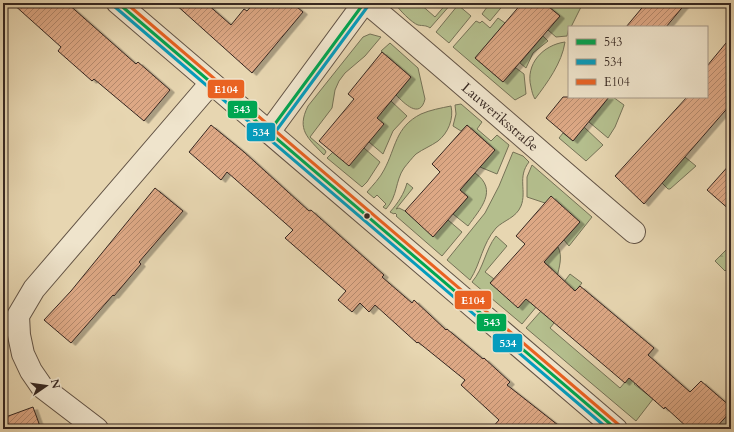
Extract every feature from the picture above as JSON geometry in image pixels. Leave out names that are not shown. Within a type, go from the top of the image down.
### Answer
[{"type":"street","points":[[118,3],[616,429]]},
{"type":"street","points":[[268,132],[364,3]]},
{"type":"street","name":"Lauweriksstraße","points":[[367,3],[634,232]]},
{"type":"street","points":[[97,429],[42,387],[31,371],[23,354],[19,335],[18,316],[34,289],[56,262],[211,83]]},
{"type":"green space","points":[[395,3],[419,3],[435,17],[447,3],[452,3],[430,28],[412,22]]},
{"type":"green space","points":[[490,3],[505,3],[490,21],[482,14]]},
{"type":"green space","points":[[544,3],[583,3],[572,26],[568,26],[567,36],[556,37],[548,30],[560,16]]},
{"type":"green space","points":[[458,5],[471,16],[449,43],[436,32]]},
{"type":"green space","points":[[498,18],[505,23],[475,58],[503,82],[516,68],[524,74],[526,94],[515,100],[453,47],[476,21],[480,23],[482,21],[490,28]]},
{"type":"green space","points":[[370,34],[381,37],[365,56],[345,73],[339,81],[335,90],[332,108],[310,137],[325,150],[326,152],[324,155],[313,144],[304,128],[303,121],[308,106],[363,37]]},
{"type":"green space","points":[[543,36],[548,41],[533,53],[526,68],[520,63]]},
{"type":"green space","points":[[565,42],[561,58],[535,99],[532,92],[530,79],[533,63],[543,51]]},
{"type":"green space","points":[[390,43],[418,68],[425,99],[423,105],[419,108],[412,108],[396,95],[411,77],[381,51]]},
{"type":"green space","points":[[608,98],[614,98],[624,105],[615,127],[608,138],[589,122]]},
{"type":"green space","points":[[391,101],[407,116],[393,131],[383,154],[369,142],[377,118]]},
{"type":"green space","points":[[461,104],[482,122],[477,129],[491,141],[497,135],[509,145],[497,174],[480,167],[495,150],[467,125],[461,131],[453,126],[456,114],[455,105]]},
{"type":"green space","points":[[451,106],[451,121],[445,134],[438,141],[416,154],[404,168],[399,178],[393,199],[386,209],[383,207],[386,204],[377,195],[374,198],[367,192],[382,173],[401,132],[412,119],[421,114]]},
{"type":"green space","points":[[584,127],[603,145],[586,161],[559,138],[563,133],[573,141]]},
{"type":"green space","points":[[364,148],[380,162],[362,187],[327,158],[333,152]]},
{"type":"green space","points":[[513,152],[523,156],[529,162],[524,173],[523,200],[521,206],[516,213],[499,225],[491,234],[470,280],[447,260],[485,213],[499,186]]},
{"type":"green space","points":[[685,157],[696,166],[670,189],[668,189],[662,183]]},
{"type":"green space","points":[[532,165],[592,217],[569,246],[564,240],[580,222],[545,203],[527,197],[527,177]]},
{"type":"green space","points":[[475,173],[482,179],[486,186],[486,193],[482,206],[468,226],[453,214],[468,197],[460,190]]},
{"type":"green space","points":[[407,183],[413,188],[396,209],[399,208],[405,211],[433,236],[448,220],[462,232],[442,256],[396,216],[397,215],[395,213],[390,212],[396,205]]},
{"type":"green space","points":[[496,236],[507,246],[485,272],[494,279],[532,292],[542,300],[522,324],[472,282],[479,271],[492,241]]},
{"type":"green space","points":[[731,245],[731,265],[725,271],[715,261]]},
{"type":"green space","points":[[558,247],[560,266],[557,277],[552,269],[544,262]]},
{"type":"green space","points":[[570,274],[582,283],[551,320],[554,323],[550,328],[620,388],[632,374],[639,379],[634,384],[653,399],[636,421],[526,328],[549,302]]},
{"type":"building","points":[[12,3],[67,3],[136,64],[138,62],[170,90],[144,121],[94,79],[92,81],[58,51],[61,47]]},
{"type":"building","points":[[174,3],[206,3],[231,25],[244,9],[247,11],[254,3],[292,3],[303,12],[252,73]]},
{"type":"building","points":[[522,3],[544,3],[560,16],[503,82],[475,58]]},
{"type":"building","points":[[646,3],[686,3],[667,26],[627,26]]},
{"type":"building","points":[[731,37],[731,104],[644,204],[615,176],[686,98],[708,98],[708,65]]},
{"type":"building","points":[[382,52],[411,77],[377,118],[384,124],[349,166],[319,141],[354,99],[348,94]]},
{"type":"building","points":[[563,97],[608,98],[573,141],[546,118]]},
{"type":"building","points":[[211,125],[244,152],[309,211],[311,210],[384,275],[382,277],[412,303],[414,300],[446,330],[447,329],[483,359],[484,358],[510,382],[507,385],[563,429],[491,429],[499,420],[461,385],[465,380],[418,342],[417,343],[375,305],[369,312],[360,303],[352,312],[338,300],[346,291],[285,238],[293,230],[227,172],[221,180],[189,152]]},
{"type":"building","points":[[467,125],[495,150],[460,190],[468,197],[433,237],[405,211],[440,172],[432,164]]},
{"type":"building","points":[[731,163],[731,211],[707,190]]},
{"type":"building","points":[[155,188],[183,211],[139,262],[141,264],[114,296],[113,295],[71,343],[44,320],[71,291]]},
{"type":"building","points":[[551,196],[580,222],[544,262],[575,291],[580,286],[654,348],[648,355],[690,392],[701,381],[731,407],[731,411],[715,429],[689,429],[665,407],[664,409],[629,378],[625,383],[526,299],[518,308],[490,283],[525,244],[516,236]]},
{"type":"building","points":[[33,407],[41,429],[3,429],[3,418]]},
{"type":"transit line","name":"543","points":[[118,3],[616,429]]},
{"type":"transit line","name":"E104","points":[[126,3],[619,425]]},
{"type":"transit line","name":"543","points":[[269,132],[364,3]]},
{"type":"transit line","name":"534","points":[[273,135],[368,6]]},
{"type":"transit line","name":"534","points":[[115,7],[608,429]]}]
